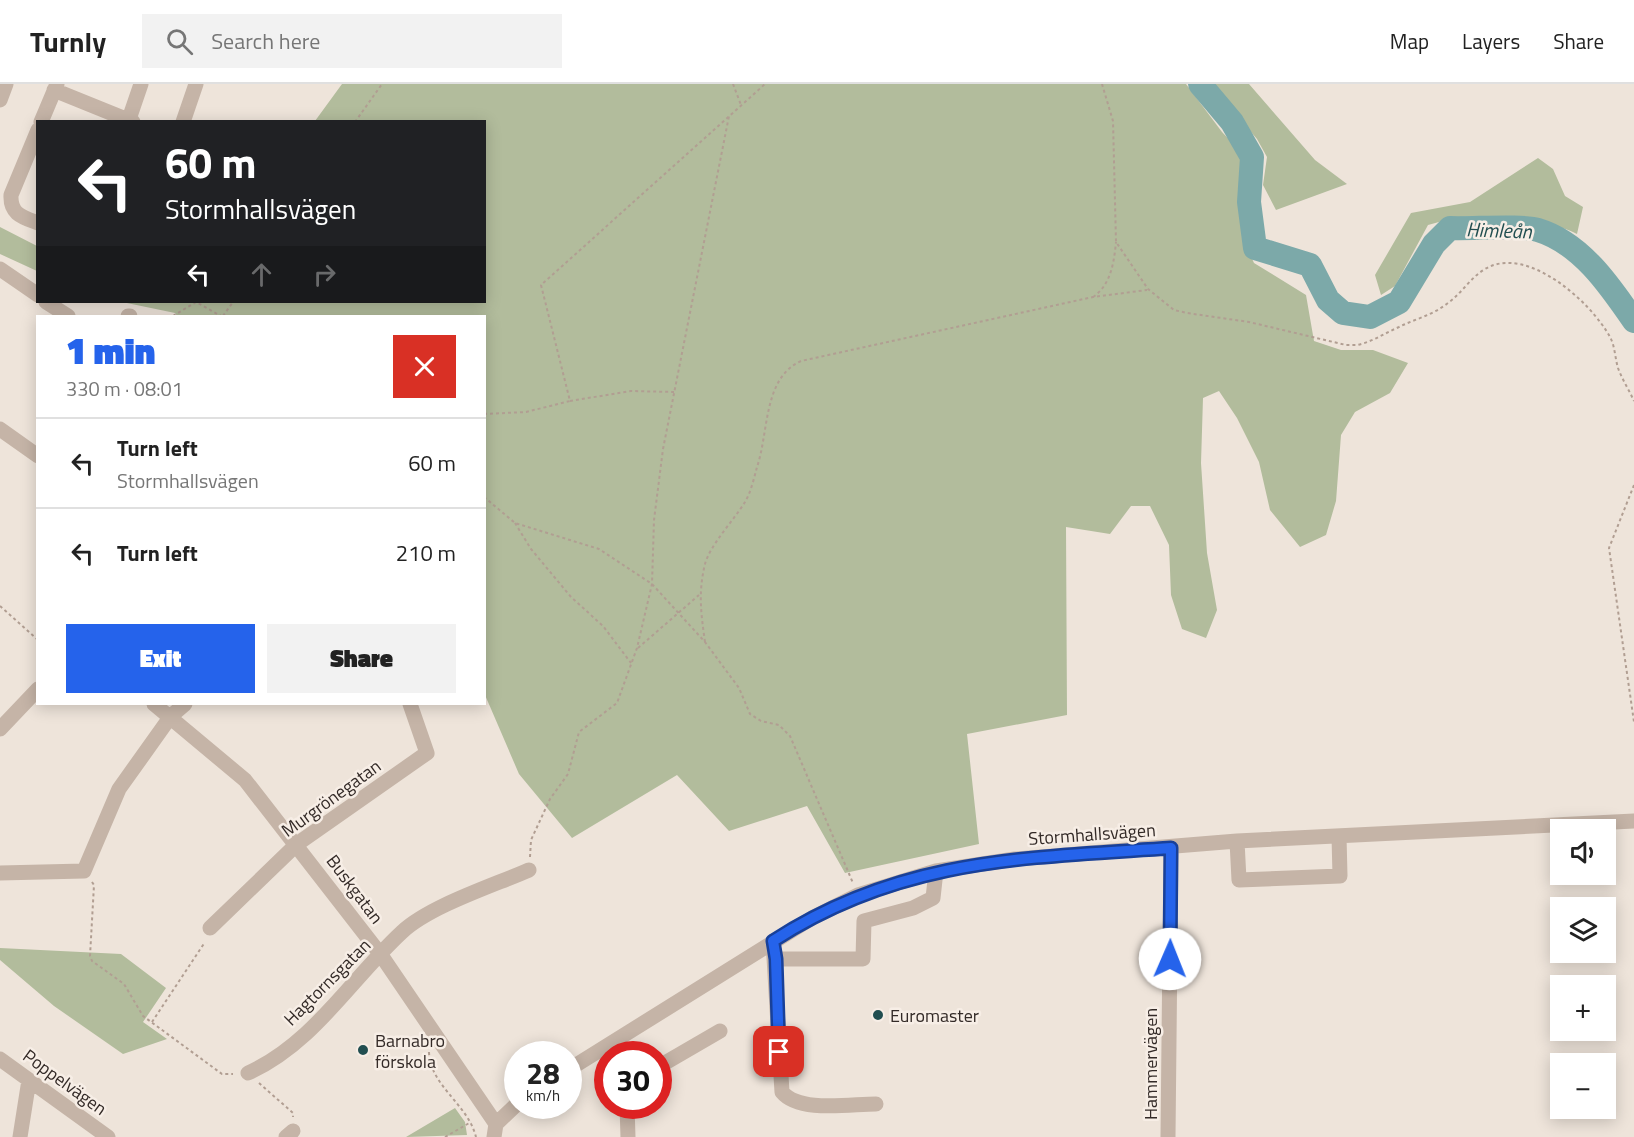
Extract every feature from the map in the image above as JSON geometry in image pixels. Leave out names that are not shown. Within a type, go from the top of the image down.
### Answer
[{"type":"street","points":[[0,100],[6,84]]},
{"type":"street","points":[[130,120],[141,84]]},
{"type":"street","points":[[184,120],[196,84]]},
{"type":"street","points":[[42,120],[56,87],[128,120]]},
{"type":"street","points":[[36,134],[22,165],[11,203],[16,214],[36,223]]},
{"type":"street","points":[[22,165],[36,170]]},
{"type":"street","points":[[0,270],[36,294]]},
{"type":"street","points":[[48,303],[66,315]]},
{"type":"street","points":[[0,429],[36,455]]},
{"type":"street","points":[[0,729],[36,691]]},
{"type":"street","name":"Buskgatan","points":[[155,705],[245,780],[297,844],[381,955],[495,1131]]},
{"type":"street","points":[[0,873],[84,871],[89,865],[118,789],[171,716],[184,705]]},
{"type":"street","name":"Murgrönegatan","points":[[210,928],[297,844],[427,753],[410,705]]},
{"type":"street","name":"Stormhallsvägen","points":[[623,1041],[773,941],[858,895],[936,871],[1015,858],[1171,848],[1238,841],[1634,821]]},
{"type":"street","points":[[1238,841],[1239,880],[1340,876],[1340,836]]},
{"type":"street","name":"Hammervägen","points":[[1168,1137],[1171,848]]},
{"type":"street","name":"Hagtornsgatan","points":[[248,1073],[274,1062],[348,992],[402,931],[426,915],[529,870]]},
{"type":"street","points":[[776,959],[863,959],[864,921],[913,908],[933,898],[936,871]]},
{"type":"street","points":[[773,941],[776,959],[782,1092],[790,1101],[802,1104],[876,1104]]},
{"type":"street","points":[[672,1059],[720,1031]]},
{"type":"street","name":"Poppelvägen","points":[[0,1059],[108,1137]]},
{"type":"street","points":[[20,1137],[29,1080]]},
{"type":"street","points":[[495,1131],[505,1119]]},
{"type":"street","points":[[627,1119],[628,1137]]},
{"type":"path","points":[[356,120],[382,84]]},
{"type":"path","points":[[733,84],[741,105]]},
{"type":"path","points":[[570,401],[541,285],[765,84]]},
{"type":"path","points":[[1093,297],[1103,290],[1114,262],[1116,242],[1113,121],[1102,84]]},
{"type":"path","points":[[529,870],[531,840],[550,799],[568,774],[579,732],[617,703],[637,648],[652,584],[654,520],[663,449],[729,116]]},
{"type":"path","points":[[1116,242],[1148,290],[1174,310],[1249,322],[1346,345],[1357,345],[1430,315],[1448,304],[1473,277],[1487,268],[1501,263],[1518,264],[1547,274],[1578,300],[1599,323],[1611,338],[1618,369],[1634,401]]},
{"type":"path","points":[[705,642],[699,595],[706,560],[746,500],[759,464],[771,401],[780,378],[789,367],[801,361],[1093,297],[1148,290]]},
{"type":"path","points":[[175,315],[194,303]]},
{"type":"path","points":[[198,303],[220,315]]},
{"type":"path","points":[[486,414],[526,412],[570,401],[631,391],[675,392]]},
{"type":"path","points":[[1634,485],[1609,548],[1634,722]]},
{"type":"path","points":[[486,499],[515,523],[531,549],[571,597],[603,626],[632,664]]},
{"type":"path","points":[[515,523],[599,549],[652,584],[680,613],[739,688],[750,714],[761,721],[779,724],[790,736],[858,895]]},
{"type":"path","points":[[637,648],[699,595]]},
{"type":"path","points":[[0,606],[36,638]]},
{"type":"path","points":[[84,871],[94,885],[90,956],[100,969],[124,984],[139,1010],[152,1022],[222,1074],[248,1073],[293,1113],[290,1134]]},
{"type":"path","points":[[152,1022],[174,986],[204,946],[210,928]]},
{"type":"path","points":[[438,1041],[429,1053],[431,1070],[471,1122],[476,1137]]},
{"type":"path","points":[[445,1137],[471,1122]]},
{"type":"green space","points":[[342,84],[1186,84],[1222,132],[1242,153],[1242,237],[1254,263],[1306,295],[1314,341],[1341,350],[1373,350],[1408,363],[1390,393],[1355,412],[1341,435],[1336,501],[1326,535],[1300,547],[1270,510],[1259,462],[1237,418],[1219,391],[1203,398],[1201,463],[1207,553],[1217,610],[1206,638],[1182,629],[1171,595],[1169,545],[1150,506],[1131,506],[1110,534],[1066,527],[1067,715],[967,734],[979,844],[845,873],[807,806],[729,831],[677,775],[572,838],[519,774],[486,697],[486,315],[176,315],[127,303],[486,303],[486,120],[316,120]]},
{"type":"green space","points":[[1210,84],[1249,84],[1315,160],[1347,184],[1276,210],[1263,185],[1267,157],[1257,139]]},
{"type":"green space","points":[[1538,158],[1553,169],[1565,196],[1583,207],[1577,234],[1552,225],[1504,217],[1461,217],[1428,225],[1395,286],[1381,295],[1375,275],[1411,213],[1470,202]]},
{"type":"green space","points":[[0,227],[36,245],[36,271],[0,254]]},
{"type":"green space","points":[[0,948],[121,954],[166,988],[143,1022],[167,1039],[123,1054],[54,1006],[0,960]]},
{"type":"green space","points":[[455,1108],[465,1122],[467,1135],[406,1137]]},
{"type":"waterway","name":"Himleån","points":[[1200,84],[1232,122],[1252,157],[1249,202],[1255,248],[1310,265],[1328,300],[1343,313],[1370,317],[1399,302],[1434,244],[1450,228],[1521,228],[1538,230],[1553,236],[1581,255],[1604,280],[1634,321]]},
{"type":"place","name":"Euromaster","points":[[878,1015]]},
{"type":"place","name":"Barnabro förskola","points":[[363,1050]]},
{"type":"route","points":[[779,1052],[776,959],[773,941],[858,895],[936,871],[1015,858],[1171,848],[1170,959]]}]
